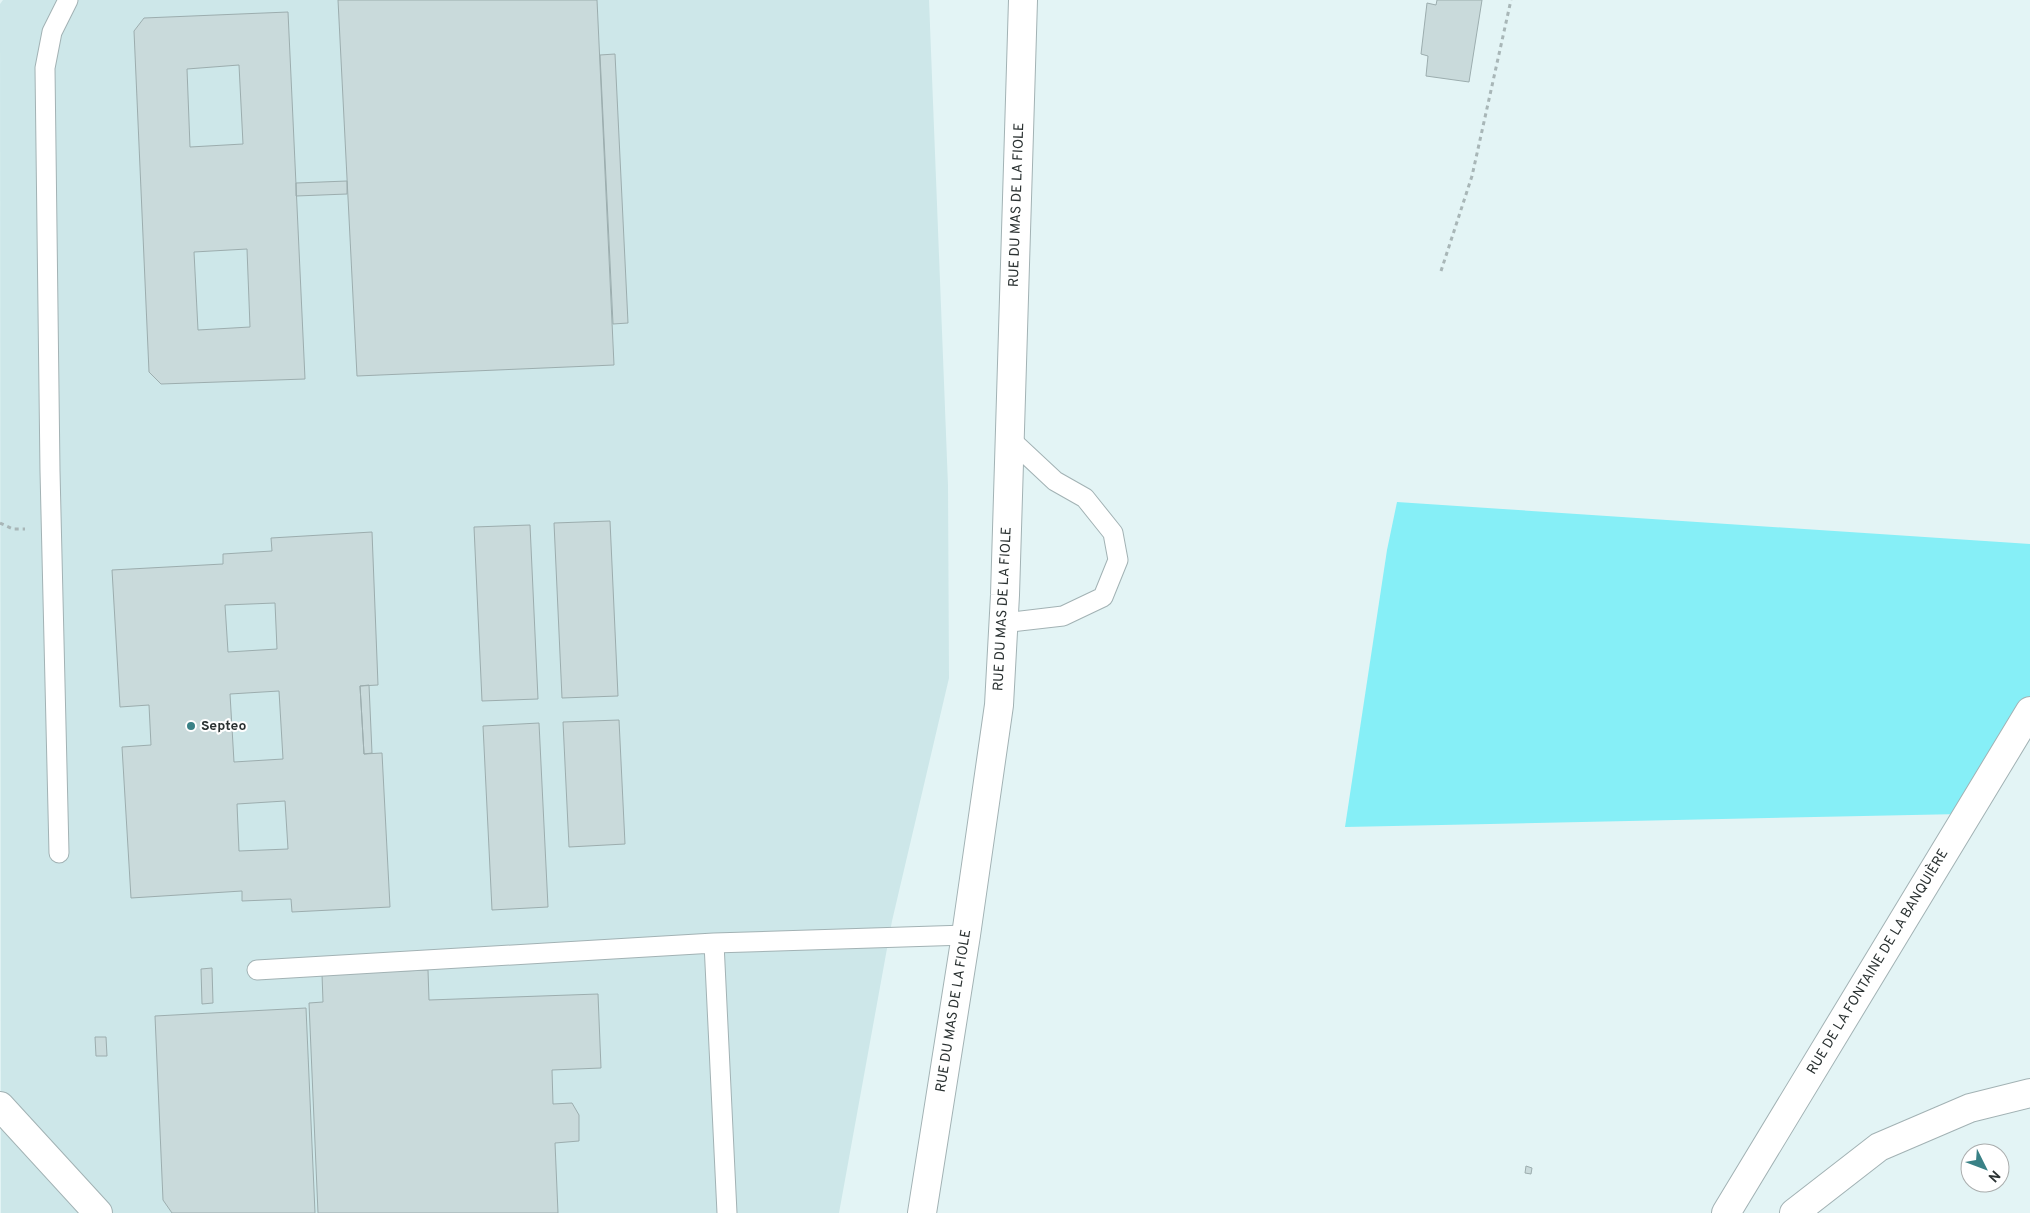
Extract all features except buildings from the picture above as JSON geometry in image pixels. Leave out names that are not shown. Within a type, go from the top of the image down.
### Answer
[{"type":"street","name":"RUE DU MAS DE LA FIOLE","points":[[922,1213],[966,935],[999,705],[1010,439],[1023,0]]},
{"type":"street","name":"RUE DE LA FONTAINE DE LA BANQUIÈRE","points":[[1726,1213],[2030,711]]},
{"type":"street","points":[[1794,1213],[1879,1147],[1970,1108],[2030,1093]]},
{"type":"street","points":[[0,1106],[82,1207]]},
{"type":"lane","points":[[59,853],[50,471],[45,68],[52,32],[68,0]]},
{"type":"lane","points":[[1003,623],[1062,616],[1103,597],[1118,560],[1113,533],[1085,498],[1055,481],[1010,439]]},
{"type":"lane","points":[[256,970],[714,943],[966,935]]},
{"type":"lane","points":[[714,943],[727,1213]]},
{"type":"path","points":[[1440,271],[1472,176],[1511,0]]},
{"type":"shaded area","points":[[3,0],[929,0],[948,485],[949,678],[892,921],[839,1213],[1,1213],[0,4]]},
{"type":"shaded area","points":[[1397,502],[2030,544],[2030,701],[1961,814],[1345,827],[1387,550]]},
{"type":"place","name":"Septeo","points":[[191,726]]}]
